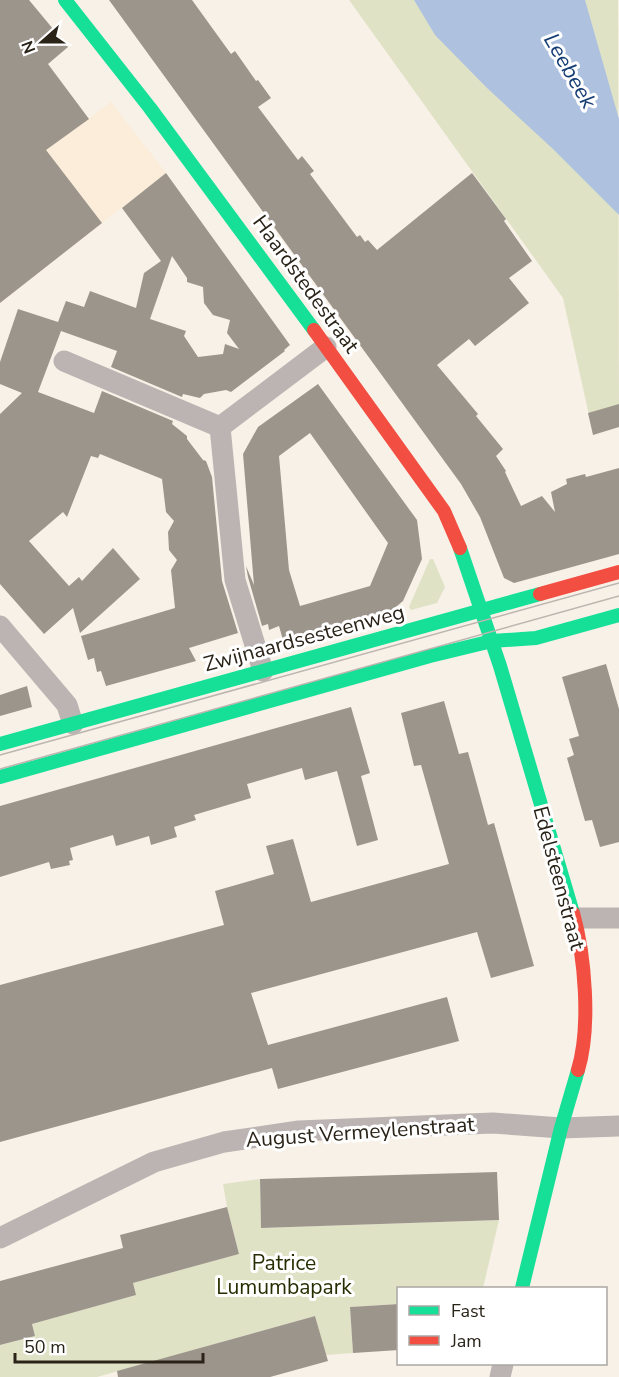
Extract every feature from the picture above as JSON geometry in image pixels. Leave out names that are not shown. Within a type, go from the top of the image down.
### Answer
[{"type":"street","name":"Haardstedestraat","points":[[65,0],[150,108],[444,511],[482,611]]},
{"type":"street","points":[[220,426],[326,347]]},
{"type":"street","points":[[64,361],[220,426]]},
{"type":"street","points":[[220,426],[235,580],[263,671]]},
{"type":"street","name":"Zwijnaardsesteenweg","points":[[0,744],[619,572]]},
{"type":"street","name":"Edelsteenstraat","points":[[482,611],[574,918],[586,991],[582,1057],[561,1128],[522,1287]]},
{"type":"street","points":[[0,777],[397,665],[492,641],[536,638],[619,615]]},
{"type":"street","points":[[0,626],[67,705],[73,724]]},
{"type":"street","points":[[574,918],[619,918]]},
{"type":"street","name":"August Vermeylenstraat","points":[[0,1238],[154,1162],[224,1142],[299,1131],[493,1123],[561,1128],[619,1126]]},
{"type":"shaded area","points":[[33,100],[62,139],[111,102],[166,173],[0,303],[0,123]]},
{"type":"green space","points":[[349,0],[618,0],[619,406],[589,415],[563,298]]},
{"type":"green space","points":[[430,559],[433,559],[445,587],[437,603],[411,610],[409,607]]},
{"type":"green space","name":"Patrice Lumumbapark","points":[[260,1179],[261,1228],[499,1220],[483,1287],[397,1287],[397,1304],[350,1307],[353,1353],[326,1355],[315,1316],[97,1377],[0,1377],[0,1345],[35,1336],[32,1324],[135,1295],[133,1283],[239,1254],[223,1184]]},
{"type":"water","name":"Leebeek","points":[[414,0],[585,0],[619,119],[619,215],[435,35]]},
{"type":"building","points":[[0,0],[29,0],[68,47],[48,64],[89,119],[46,150],[102,223],[0,303]]},
{"type":"building","points":[[109,0],[192,0],[231,54],[235,51],[271,98],[258,107],[298,160],[302,156],[314,171],[310,174],[357,237],[360,235],[365,242],[368,240],[377,250],[472,173],[506,219],[504,221],[532,261],[509,278],[529,303],[475,346],[469,339],[437,365],[478,414],[476,416],[503,449],[496,456],[506,471],[521,506],[542,496],[555,512],[551,492],[567,484],[566,479],[585,474],[586,477],[619,468],[619,554],[514,583],[504,578],[480,517],[461,484]]},
{"type":"building","points":[[166,173],[290,345],[231,392],[226,390],[204,394],[200,398],[183,394],[182,397],[111,367],[117,351],[61,331],[38,392],[94,413],[102,391],[173,421],[172,424],[187,436],[187,439],[206,461],[212,477],[222,581],[238,633],[189,648],[196,661],[106,686],[101,671],[97,672],[94,658],[88,660],[81,636],[175,608],[171,570],[177,560],[169,550],[168,532],[174,521],[166,512],[162,479],[100,454],[98,458],[91,456],[67,517],[63,512],[29,541],[69,586],[79,577],[82,581],[113,548],[140,579],[80,633],[73,608],[44,634],[0,584],[0,414],[22,393],[0,384],[0,362],[18,309],[58,322],[66,301],[84,307],[90,291],[136,308],[144,273],[161,261],[122,208]],"holes":[[[172,256],[187,278],[187,282],[203,287],[204,303],[213,315],[230,320],[227,333],[239,349],[225,344],[223,354],[198,357],[184,336],[186,331],[150,319]]]},
{"type":"building","points":[[318,384],[417,520],[422,559],[403,601],[379,621],[285,647],[279,626],[269,630],[268,624],[262,626],[246,566],[254,585],[243,454],[258,427]],"holes":[[[310,433],[388,543],[370,586],[300,606],[289,570],[279,456]]]},
{"type":"building","points":[[619,404],[619,427],[593,435],[588,413]]},
{"type":"building","points":[[606,664],[619,709],[619,842],[600,847],[592,820],[585,821],[567,758],[574,755],[569,739],[579,736],[562,677]]},
{"type":"building","points":[[27,686],[32,707],[0,716],[0,695]]},
{"type":"building","points":[[444,701],[459,754],[468,752],[488,825],[494,823],[534,966],[491,978],[477,932],[251,993],[268,1045],[447,997],[459,1041],[278,1089],[272,1068],[0,1142],[0,985],[224,925],[215,891],[274,874],[266,846],[293,839],[311,902],[449,864],[421,765],[414,766],[401,713]]},
{"type":"building","points":[[351,707],[370,773],[361,776],[378,840],[357,846],[337,771],[305,780],[302,768],[247,784],[251,798],[194,815],[196,820],[174,827],[177,837],[151,845],[149,836],[116,846],[113,835],[70,848],[73,860],[69,861],[70,865],[51,869],[49,862],[0,877],[0,806]]},
{"type":"building","points":[[497,1172],[499,1220],[261,1228],[260,1179]]},
{"type":"building","points":[[227,1207],[239,1254],[133,1283],[136,1295],[32,1324],[35,1336],[0,1345],[0,1281],[123,1248],[120,1235]]},
{"type":"building","points":[[397,1304],[397,1350],[353,1353],[350,1307]]},
{"type":"building","points":[[315,1316],[328,1361],[270,1377],[118,1377],[117,1371]]},
{"type":"tram line","points":[[0,755],[619,583]]},
{"type":"tram line","points":[[0,769],[619,596]]},
{"type":"traffic: fast","points":[[65,0],[150,108],[314,330]]},
{"type":"traffic: fast","points":[[460,548],[500,666],[573,913]]},
{"type":"traffic: fast","points":[[0,744],[540,594]]},
{"type":"traffic: fast","points":[[0,777],[430,656],[492,641],[536,638],[619,615]]},
{"type":"traffic: fast","points":[[522,1287],[561,1128],[578,1070]]},
{"type":"traffic: jam","points":[[314,330],[444,511],[460,548]]},
{"type":"traffic: jam","points":[[540,594],[619,572]]},
{"type":"traffic: jam","points":[[573,913],[581,950],[585,991],[584,1033],[578,1070]]}]
